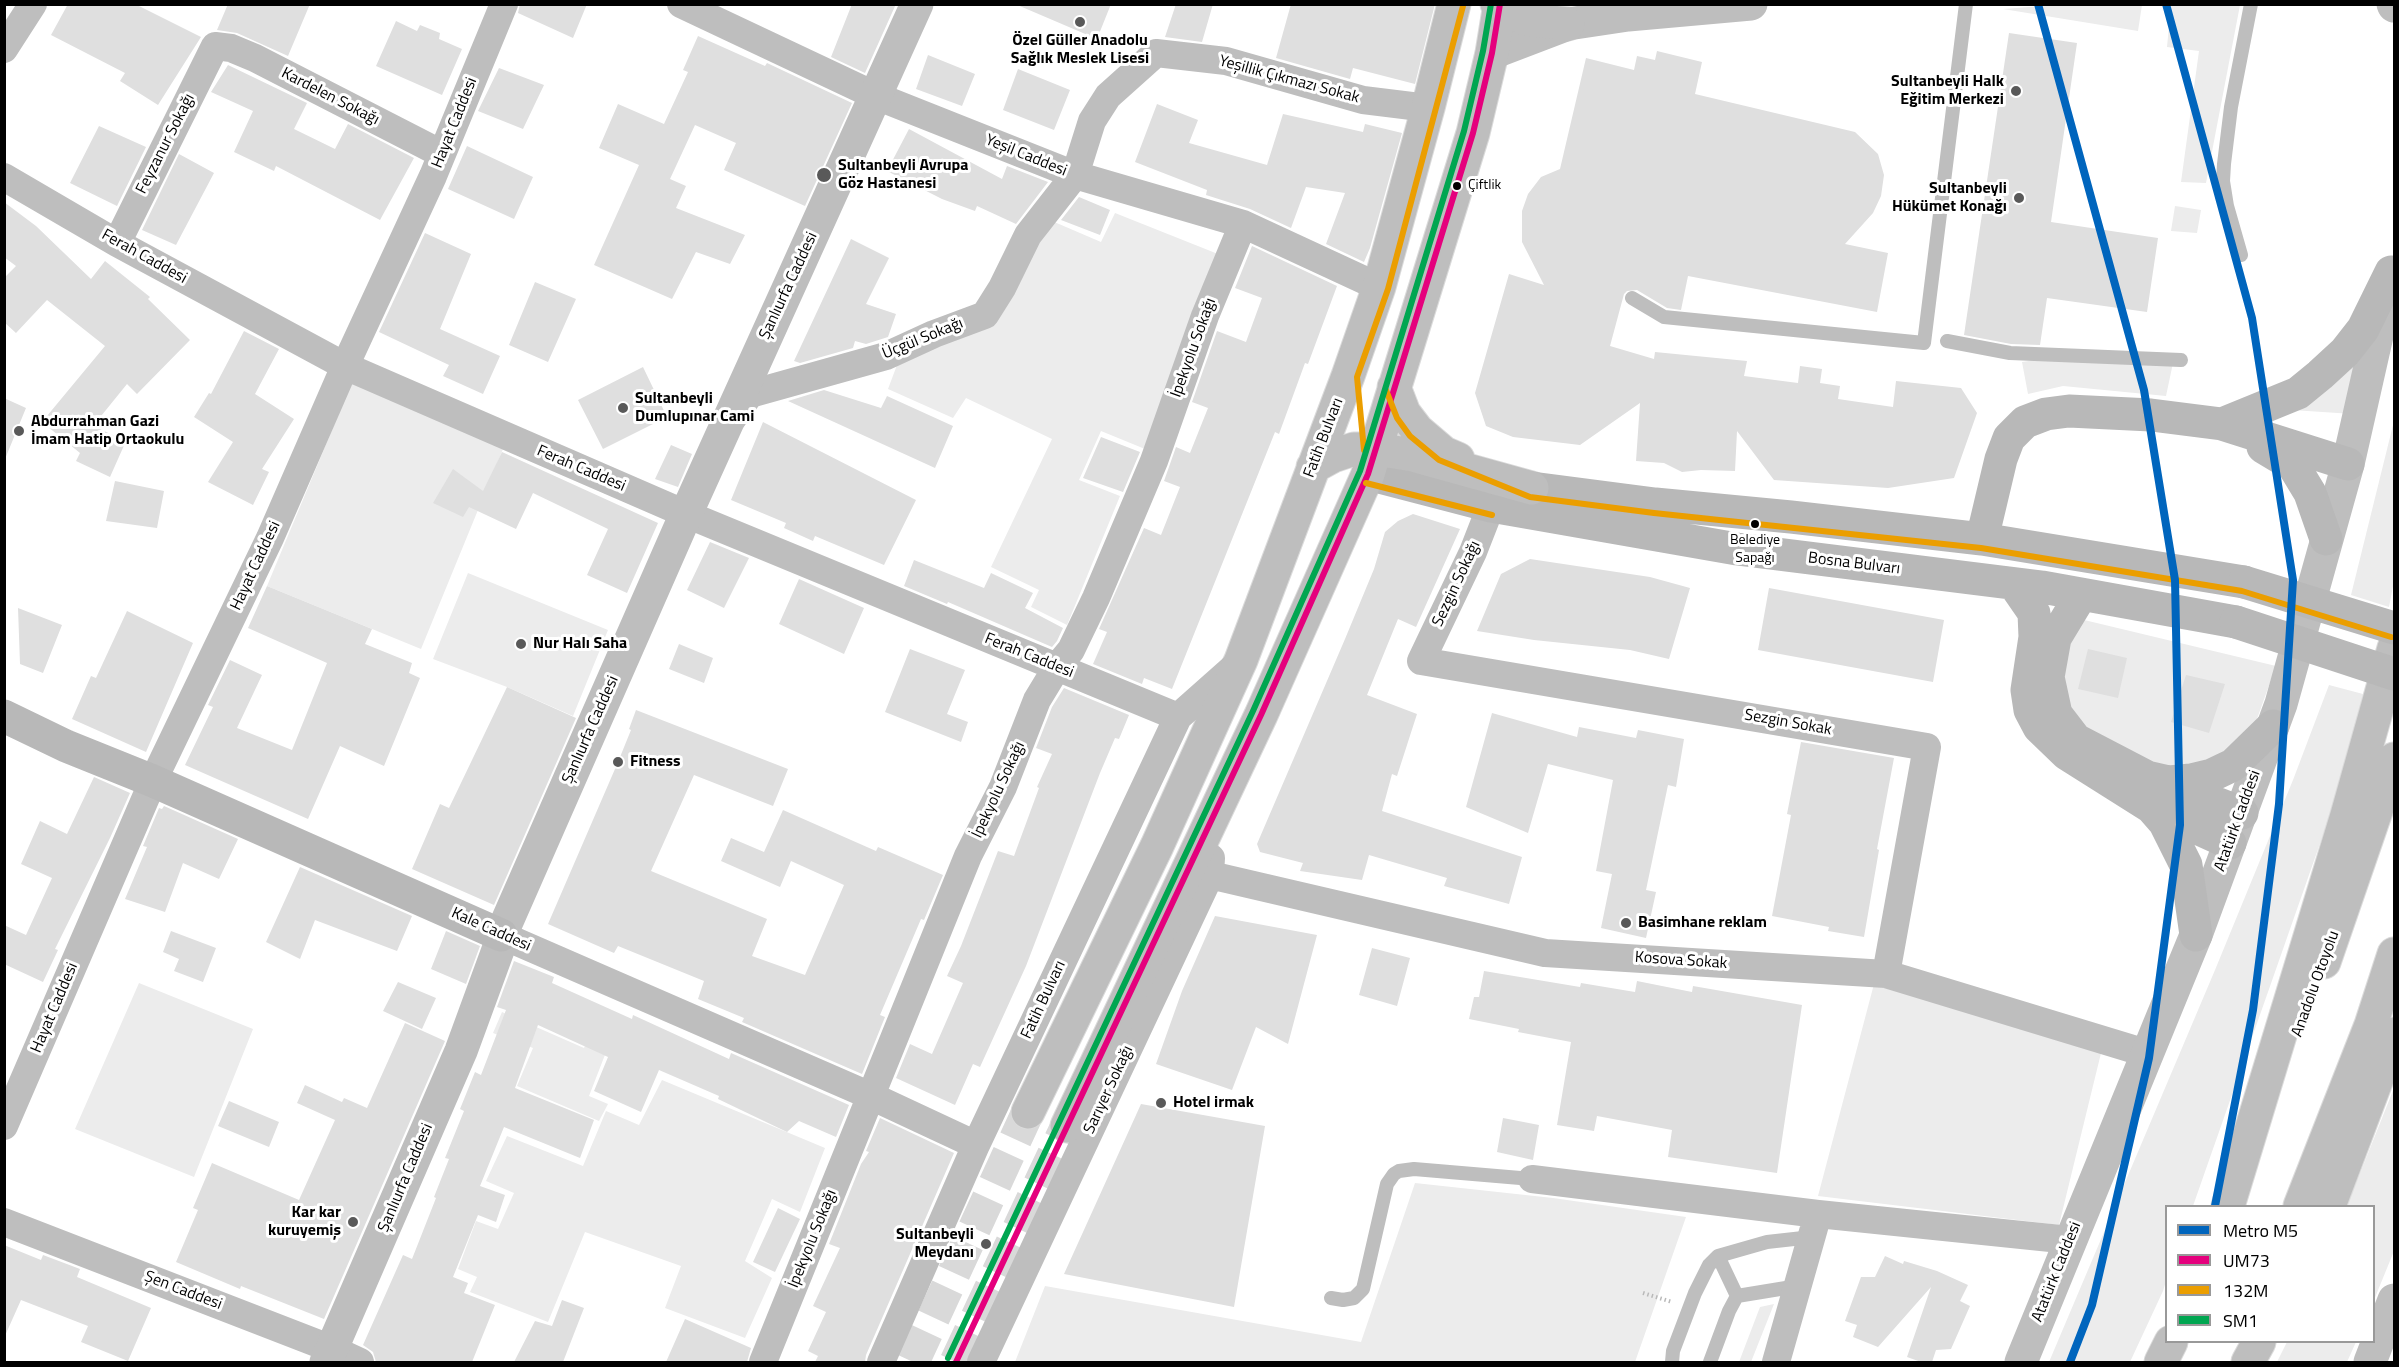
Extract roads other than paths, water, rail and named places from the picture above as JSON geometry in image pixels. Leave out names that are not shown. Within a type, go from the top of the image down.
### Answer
[{"type":"main road","name":"Şanlıurfa Caddesi","points":[[339,1358],[461,1051],[498,950],[501,935],[720,437],[917,4]]},
{"type":"main road","name":"Fatih Bulvarı","points":[[1028,1112],[1157,846],[1241,660],[1380,287],[1454,4]]},
{"type":"main road","points":[[1492,53],[1568,24],[1648,9],[1751,4]]},
{"type":"main road","points":[[1066,1126],[1261,715],[1394,387],[1473,133],[1492,53],[1499,5],[1526,20],[1568,24]]},
{"type":"main road","points":[[2222,424],[2298,393],[2345,352],[2363,329],[2393,265]]},
{"type":"main road","name":"Atatürk Caddesi","points":[[2021,1362],[2149,1054],[2196,935],[2273,726],[2348,464],[2393,265]]},
{"type":"main road","points":[[1982,539],[2001,459],[2009,438],[2025,422],[2046,414],[2069,411],[2151,415],[2222,424],[2348,464],[2385,386],[2394,342]]},
{"type":"main road","points":[[1348,376],[1366,457]]},
{"type":"main road","points":[[1394,387],[1404,413],[1411,423],[1444,453],[1532,488]]},
{"type":"main road","points":[[2222,424],[2293,465],[2310,493],[2326,539]]},
{"type":"main road","points":[[1313,467],[1333,456],[1413,455],[1532,488],[1655,504],[1982,539],[2244,582],[2394,628]]},
{"type":"main road","name":"Bosna Bulvarı","points":[[1366,457],[1491,506],[1737,549],[2014,584],[2236,622],[2394,674]]},
{"type":"main road","points":[[2014,584],[2034,614],[2035,637],[2027,690],[2030,710],[2039,727],[2067,754],[2149,792],[2236,828]]},
{"type":"main road","points":[[2081,595],[2055,638],[2048,676],[2056,714],[2076,740],[2149,792],[2186,865],[2196,935]]},
{"type":"main road","points":[[2229,1205],[2347,815],[2394,648]]},
{"type":"main road","name":"Kale Caddesi","points":[[4,716],[66,746],[153,781],[501,935]]},
{"type":"main road","points":[[2149,792],[2169,782],[2212,775],[2233,765],[2273,726]]},
{"type":"main road","name":"Anadolu Otoyolu","points":[[2229,1205],[2306,1015],[2394,759]]},
{"type":"main road","points":[[2300,1205],[2371,1025],[2394,954]]},
{"type":"main road","points":[[2329,1205],[2394,1034]]},
{"type":"main road","points":[[2370,1362],[2394,1300]]},
{"type":"main road","points":[[2161,1362],[2170,1343]]},
{"type":"main road","points":[[2229,1362],[2238,1343]]},
{"type":"main road","points":[[2248,1362],[2258,1343]]},
{"type":"street","points":[[4,49],[33,4]]},
{"type":"street","name":"Hayat Caddesi","points":[[4,1126],[153,781],[270,538],[345,366],[442,154],[504,4]]},
{"type":"street","name":"Yeşil Caddesi","points":[[681,4],[876,96],[1075,175],[1243,224],[1380,287]]},
{"type":"street","name":"Kardelen Sokağı","points":[[215,46],[231,48],[255,58],[442,154]]},
{"type":"street","name":"Feyzanur Sokağı","points":[[117,243],[215,46]]},
{"type":"street","name":"Yeşillik Çıkmazı Sokak","points":[[1075,175],[1092,121],[1108,96],[1156,53],[1226,61],[1363,100],[1428,108]]},
{"type":"street","name":"Üçgül Sokağı","points":[[720,437],[750,394],[886,356],[934,334],[985,315],[1002,288],[1028,236],[1075,175]]},
{"type":"street","name":"Ferah Caddesi","points":[[4,177],[117,243],[345,366],[686,514],[1178,717]]},
{"type":"street","name":"İpekyolu Sokağı","points":[[763,1362],[968,856],[1003,787],[1038,700],[1057,667],[1071,650],[1096,598],[1154,461],[1205,316],[1243,224]]},
{"type":"street","name":"Sezgin Sokağı","points":[[1421,661],[1473,552],[1491,506]]},
{"type":"street","name":"Fatih Bulvarı","points":[[881,1362],[976,1145],[1178,717],[1241,660]]},
{"type":"street","name":"Sezgin Sokak","points":[[1421,661],[1927,747],[1886,974]]},
{"type":"street","name":"Sarıyer Sokağı","points":[[981,1362],[1210,875],[1214,811]]},
{"type":"street","name":"Kosova Sokak","points":[[1210,875],[1545,953],[1886,974],[2149,1054]]},
{"type":"street","name":"Kale Caddesi","points":[[501,935],[872,1096],[976,1145]]},
{"type":"street","points":[[1532,1179],[1815,1226],[2070,1240]]},
{"type":"street","name":"Şen Caddesi","points":[[4,1222],[339,1358]]},
{"type":"street","points":[[1776,1362],[1815,1226]]},
{"type":"lane","points":[[1632,298],[1664,317],[1924,343],[1966,4]]},
{"type":"lane","points":[[2241,255],[2227,206],[2223,181],[2231,107],[2251,4]]},
{"type":"lane","points":[[1947,340],[2010,353],[2181,360]]},
{"type":"lane","points":[[1331,1298],[1349,1300],[1362,1289],[1387,1184],[1399,1171],[1414,1169],[1532,1179]]},
{"type":"lane","points":[[1672,1362],[1673,1351],[1708,1265],[1718,1256],[1815,1226]]},
{"type":"lane","points":[[1718,1256],[1737,1296]]},
{"type":"lane","points":[[1737,1296],[1798,1286]]},
{"type":"lane","points":[[1710,1362],[1737,1296]]},
{"type":"tunnel","points":[[913,1362],[1028,1112]]},
{"type":"tunnel","points":[[956,1362],[1067,1126]]},
{"type":"metro line","name":"M5","points":[[2038,4],[2144,390],[2175,580],[2180,825],[2149,1058],[2092,1305],[2070,1362]]},
{"type":"metro line","name":"M5","points":[[2166,4],[2252,318],[2293,580],[2279,804],[2253,1010],[2215,1205]]},
{"type":"place","name":"Özel Güller Anadolu Sağlık Meslek Lisesi","points":[[1080,22]]},
{"type":"place","name":"Sultanbeyli Halk Eğitim Merkezi","points":[[2016,91]]},
{"type":"place","name":"Sultanbeyli Avrupa Göz Hastanesi","points":[[824,175]]},
{"type":"place","name":"Çiftlik","points":[[1457,186]]},
{"type":"place","name":"Sultanbeyli Hükümet Konağı","points":[[2019,198]]},
{"type":"place","name":"Sultanbeyli Dumlupınar Cami","points":[[623,408]]},
{"type":"place","name":"Abdurrahman Gazi İmam Hatip Ortaokulu","points":[[19,431]]},
{"type":"place","name":"Belediye Sapağı","points":[[1755,524]]},
{"type":"place","name":"Nur Halı Saha","points":[[521,644]]},
{"type":"place","name":"Fitness","points":[[618,762]]},
{"type":"place","name":"Basimhane reklam","points":[[1626,923]]},
{"type":"place","name":"Hotel irmak","points":[[1161,1103]]},
{"type":"place","name":"Kar kar kuruyemiş","points":[[353,1222]]},
{"type":"place","name":"Sultanbeyli Meydanı","points":[[986,1244]]}]
